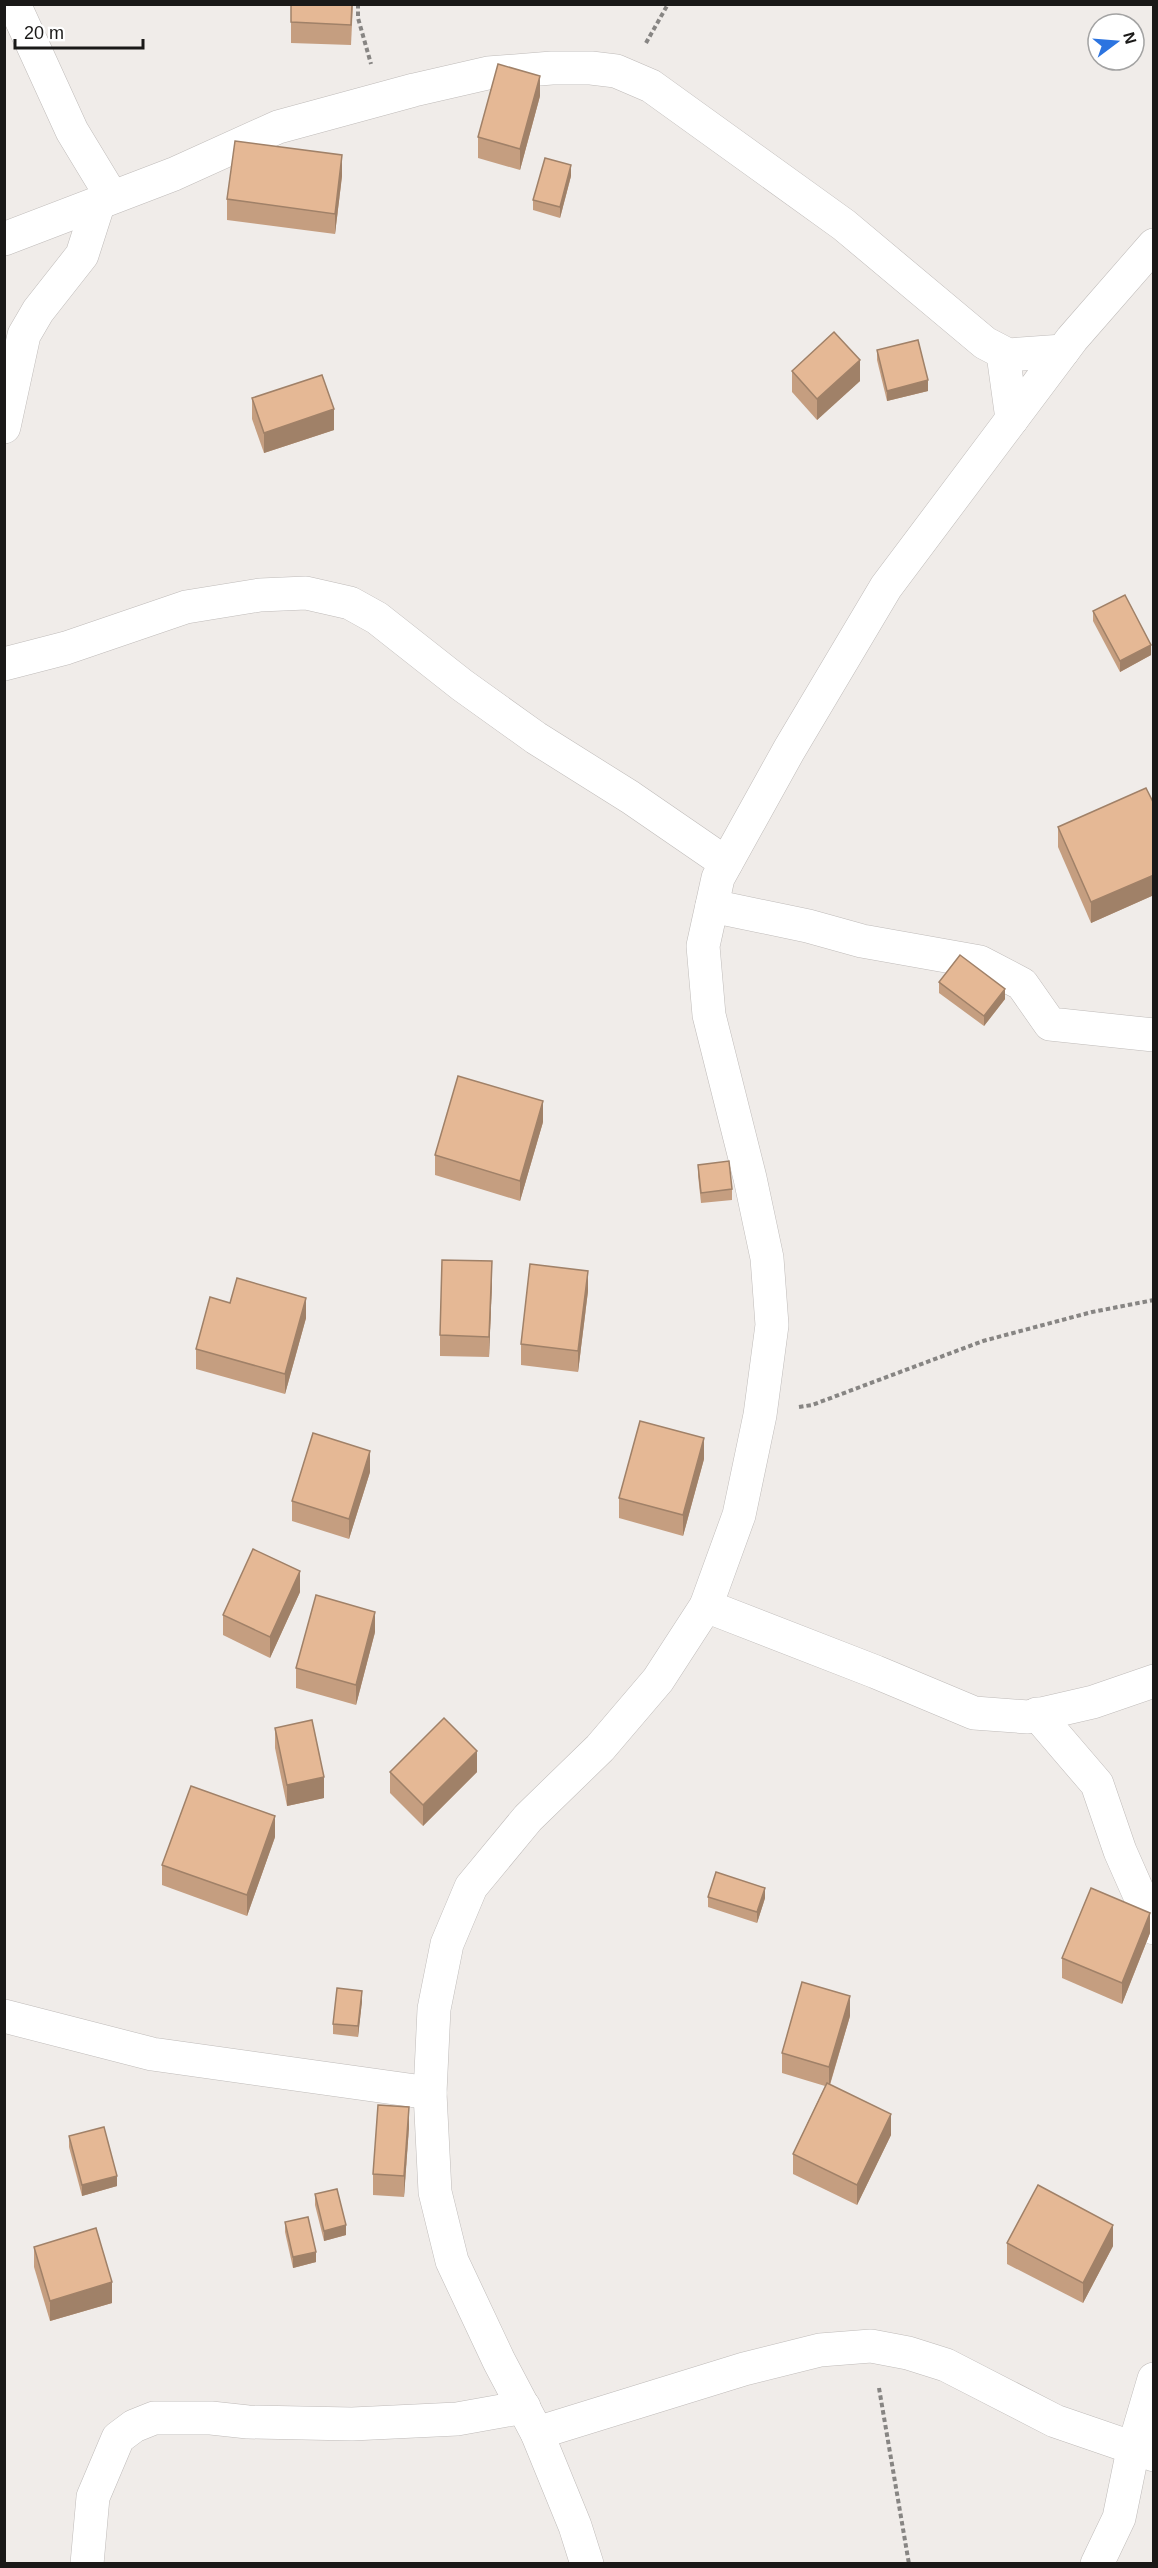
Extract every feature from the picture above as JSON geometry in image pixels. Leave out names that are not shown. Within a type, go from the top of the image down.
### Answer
[{"type":"street","points":[[4,427],[24,335],[38,311],[82,255],[106,200],[14,4]]},
{"type":"street","points":[[4,239],[174,174],[278,127],[488,73],[591,68],[616,71],[651,86],[834,218],[985,343],[1003,354],[1063,351]]},
{"type":"street","points":[[587,2564],[575,2526],[530,2420],[499,2361],[452,2261],[435,2192],[430,2093],[434,2009],[447,1944],[471,1887],[528,1818],[600,1748],[658,1680],[706,1606],[739,1515],[760,1415],[772,1325],[767,1258],[750,1178],[709,1015],[704,946],[717,878],[886,587],[1063,351],[1154,245]]},
{"type":"street","points":[[1003,354],[1012,419]]},
{"type":"street","points":[[4,664],[66,648],[186,607],[260,595],[306,592],[350,603],[387,625],[462,685],[536,738],[630,797],[726,863]]},
{"type":"street","points":[[712,906],[808,926],[862,941],[980,962],[1022,984],[1050,1024],[1154,1035]]},
{"type":"street","points":[[706,1606],[974,1713],[1028,1717],[1093,1702],[1154,1681]]},
{"type":"street","points":[[1037,1714],[1097,1784],[1120,1851],[1154,1928]]},
{"type":"street","points":[[4,2016],[152,2054],[430,2093]]},
{"type":"street","points":[[87,2564],[93,2497],[118,2438],[134,2426],[153,2418],[352,2424],[458,2419],[530,2420],[820,2350],[871,2346],[908,2353],[946,2365],[1055,2421],[1143,2453]]},
{"type":"street","points":[[1097,2564],[1119,2518],[1143,2453],[1154,2379]]},
{"type":"path","points":[[358,4],[358,18],[365,49],[384,98]]},
{"type":"path","points":[[760,1415],[812,1405],[983,1341],[1092,1312],[1154,1300]]},
{"type":"path","points":[[871,2346],[909,2564]]},
{"type":"building","points":[[291,4],[352,4],[351,25],[291,22]]},
{"type":"building","points":[[498,64],[540,76],[520,149],[478,137]]},
{"type":"building","points":[[235,141],[342,155],[335,214],[227,199]]},
{"type":"building","points":[[545,158],[571,165],[560,207],[533,200]]},
{"type":"building","points":[[834,332],[860,360],[817,399],[792,371]]},
{"type":"building","points":[[918,340],[928,380],[887,391],[877,350]]},
{"type":"building","points":[[322,375],[334,409],[264,433],[252,398]]},
{"type":"building","points":[[1125,595],[1151,645],[1120,661],[1093,611]]},
{"type":"building","points":[[1146,788],[1154,804],[1154,875],[1091,902],[1058,827]]},
{"type":"building","points":[[960,955],[1005,989],[984,1016],[939,982]]},
{"type":"building","points":[[458,1076],[543,1101],[520,1181],[435,1155]]},
{"type":"building","points":[[729,1161],[732,1189],[701,1193],[698,1165]]},
{"type":"building","points":[[442,1260],[492,1261],[489,1337],[440,1335]]},
{"type":"building","points":[[530,1264],[588,1271],[578,1351],[521,1344]]},
{"type":"building","points":[[237,1278],[306,1298],[285,1374],[196,1349],[210,1297],[230,1303]]},
{"type":"building","points":[[640,1421],[704,1438],[683,1515],[619,1498]]},
{"type":"building","points":[[313,1433],[370,1451],[349,1519],[292,1501]]},
{"type":"building","points":[[253,1549],[300,1571],[270,1637],[223,1615]]},
{"type":"building","points":[[316,1595],[375,1612],[356,1685],[296,1668]]},
{"type":"building","points":[[444,1718],[477,1751],[423,1805],[390,1772]]},
{"type":"building","points":[[312,1720],[324,1777],[287,1785],[275,1728]]},
{"type":"building","points":[[191,1786],[275,1816],[247,1895],[162,1865]]},
{"type":"building","points":[[716,1872],[765,1888],[757,1912],[708,1897]]},
{"type":"building","points":[[1091,1888],[1150,1913],[1122,1983],[1062,1958]]},
{"type":"building","points":[[802,1982],[850,1996],[829,2067],[782,2053]]},
{"type":"building","points":[[337,1988],[362,1991],[358,2026],[333,2024]]},
{"type":"building","points":[[827,2083],[891,2114],[857,2185],[793,2154]]},
{"type":"building","points":[[378,2105],[409,2107],[404,2176],[373,2174]]},
{"type":"building","points":[[104,2127],[117,2176],[82,2185],[69,2136]]},
{"type":"building","points":[[1038,2185],[1113,2225],[1083,2283],[1007,2243]]},
{"type":"building","points":[[337,2189],[346,2225],[324,2231],[315,2194]]},
{"type":"building","points":[[308,2217],[316,2252],[293,2257],[285,2222]]},
{"type":"building","points":[[96,2228],[112,2282],[50,2301],[34,2247]]}]
